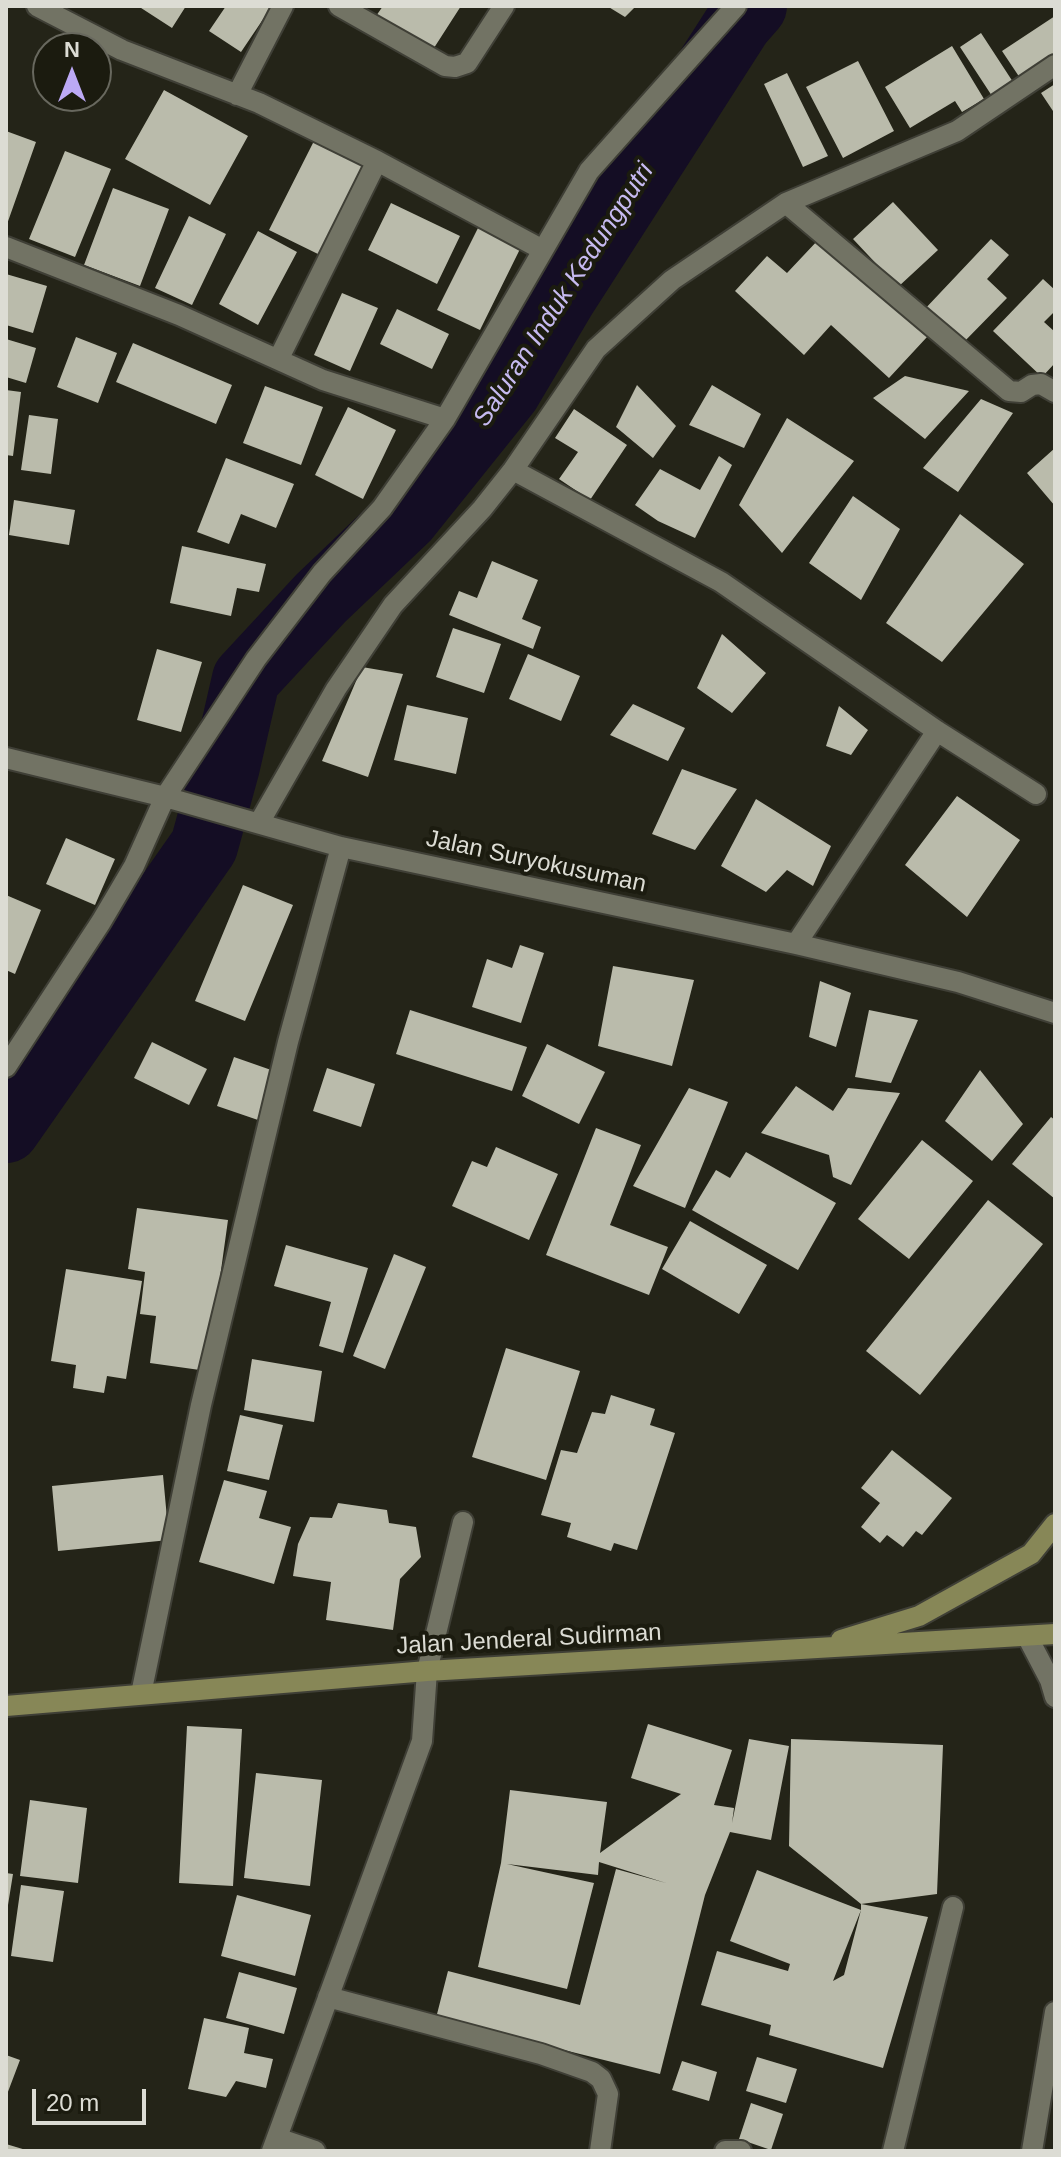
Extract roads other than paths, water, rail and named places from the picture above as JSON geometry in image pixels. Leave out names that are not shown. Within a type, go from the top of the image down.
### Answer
[{"type":"main road","points":[[811,1649],[919,1616],[1031,1554],[1055,1524]]},
{"type":"main road","name":"Jalan Jenderal Sudirman","points":[[6,1706],[427,1671],[1055,1634]]},
{"type":"street","points":[[37,6],[122,50],[237,95],[377,161],[543,250]]},
{"type":"street","points":[[237,95],[283,6]]},
{"type":"street","points":[[339,6],[445,66],[455,67],[467,63],[504,6]]},
{"type":"street","points":[[6,1067],[108,911],[134,866],[165,797],[256,659],[322,573],[382,508],[445,419],[589,171],[736,6]]},
{"type":"street","points":[[259,823],[336,689],[393,605],[482,509],[513,470],[596,349],[672,280],[786,203],[957,131],[1055,65]]},
{"type":"street","points":[[279,358],[377,161]]},
{"type":"street","points":[[786,203],[1009,391],[1021,392],[1032,385],[1041,384],[1055,392]]},
{"type":"street","points":[[6,247],[179,315],[323,380],[445,419]]},
{"type":"street","points":[[513,470],[721,582],[937,731],[1036,794]]},
{"type":"street","points":[[796,944],[937,731]]},
{"type":"street","name":"Jalan Suryokusuman","points":[[6,758],[165,797],[341,847],[796,944],[958,982],[1055,1013]]},
{"type":"street","points":[[141,1694],[201,1405],[288,1042],[341,847]]},
{"type":"street","points":[[315,2151],[275,2144],[422,1741],[427,1671],[463,1522]]},
{"type":"street","points":[[1027,1636],[1050,1680],[1055,1697]]},
{"type":"street","points":[[893,2151],[953,1907]]},
{"type":"street","points":[[328,1997],[541,2054],[592,2072],[601,2079],[608,2094],[600,2151]]},
{"type":"street","points":[[1032,2151],[1055,2012]]},
{"type":"street","points":[[725,2151],[741,2151]]},
{"type":"waterway","name":"Saluran Induk Kedungputri","points":[[6,1129],[204,846],[246,679],[321,598],[405,518],[507,391],[562,298],[739,22],[753,6]]}]
